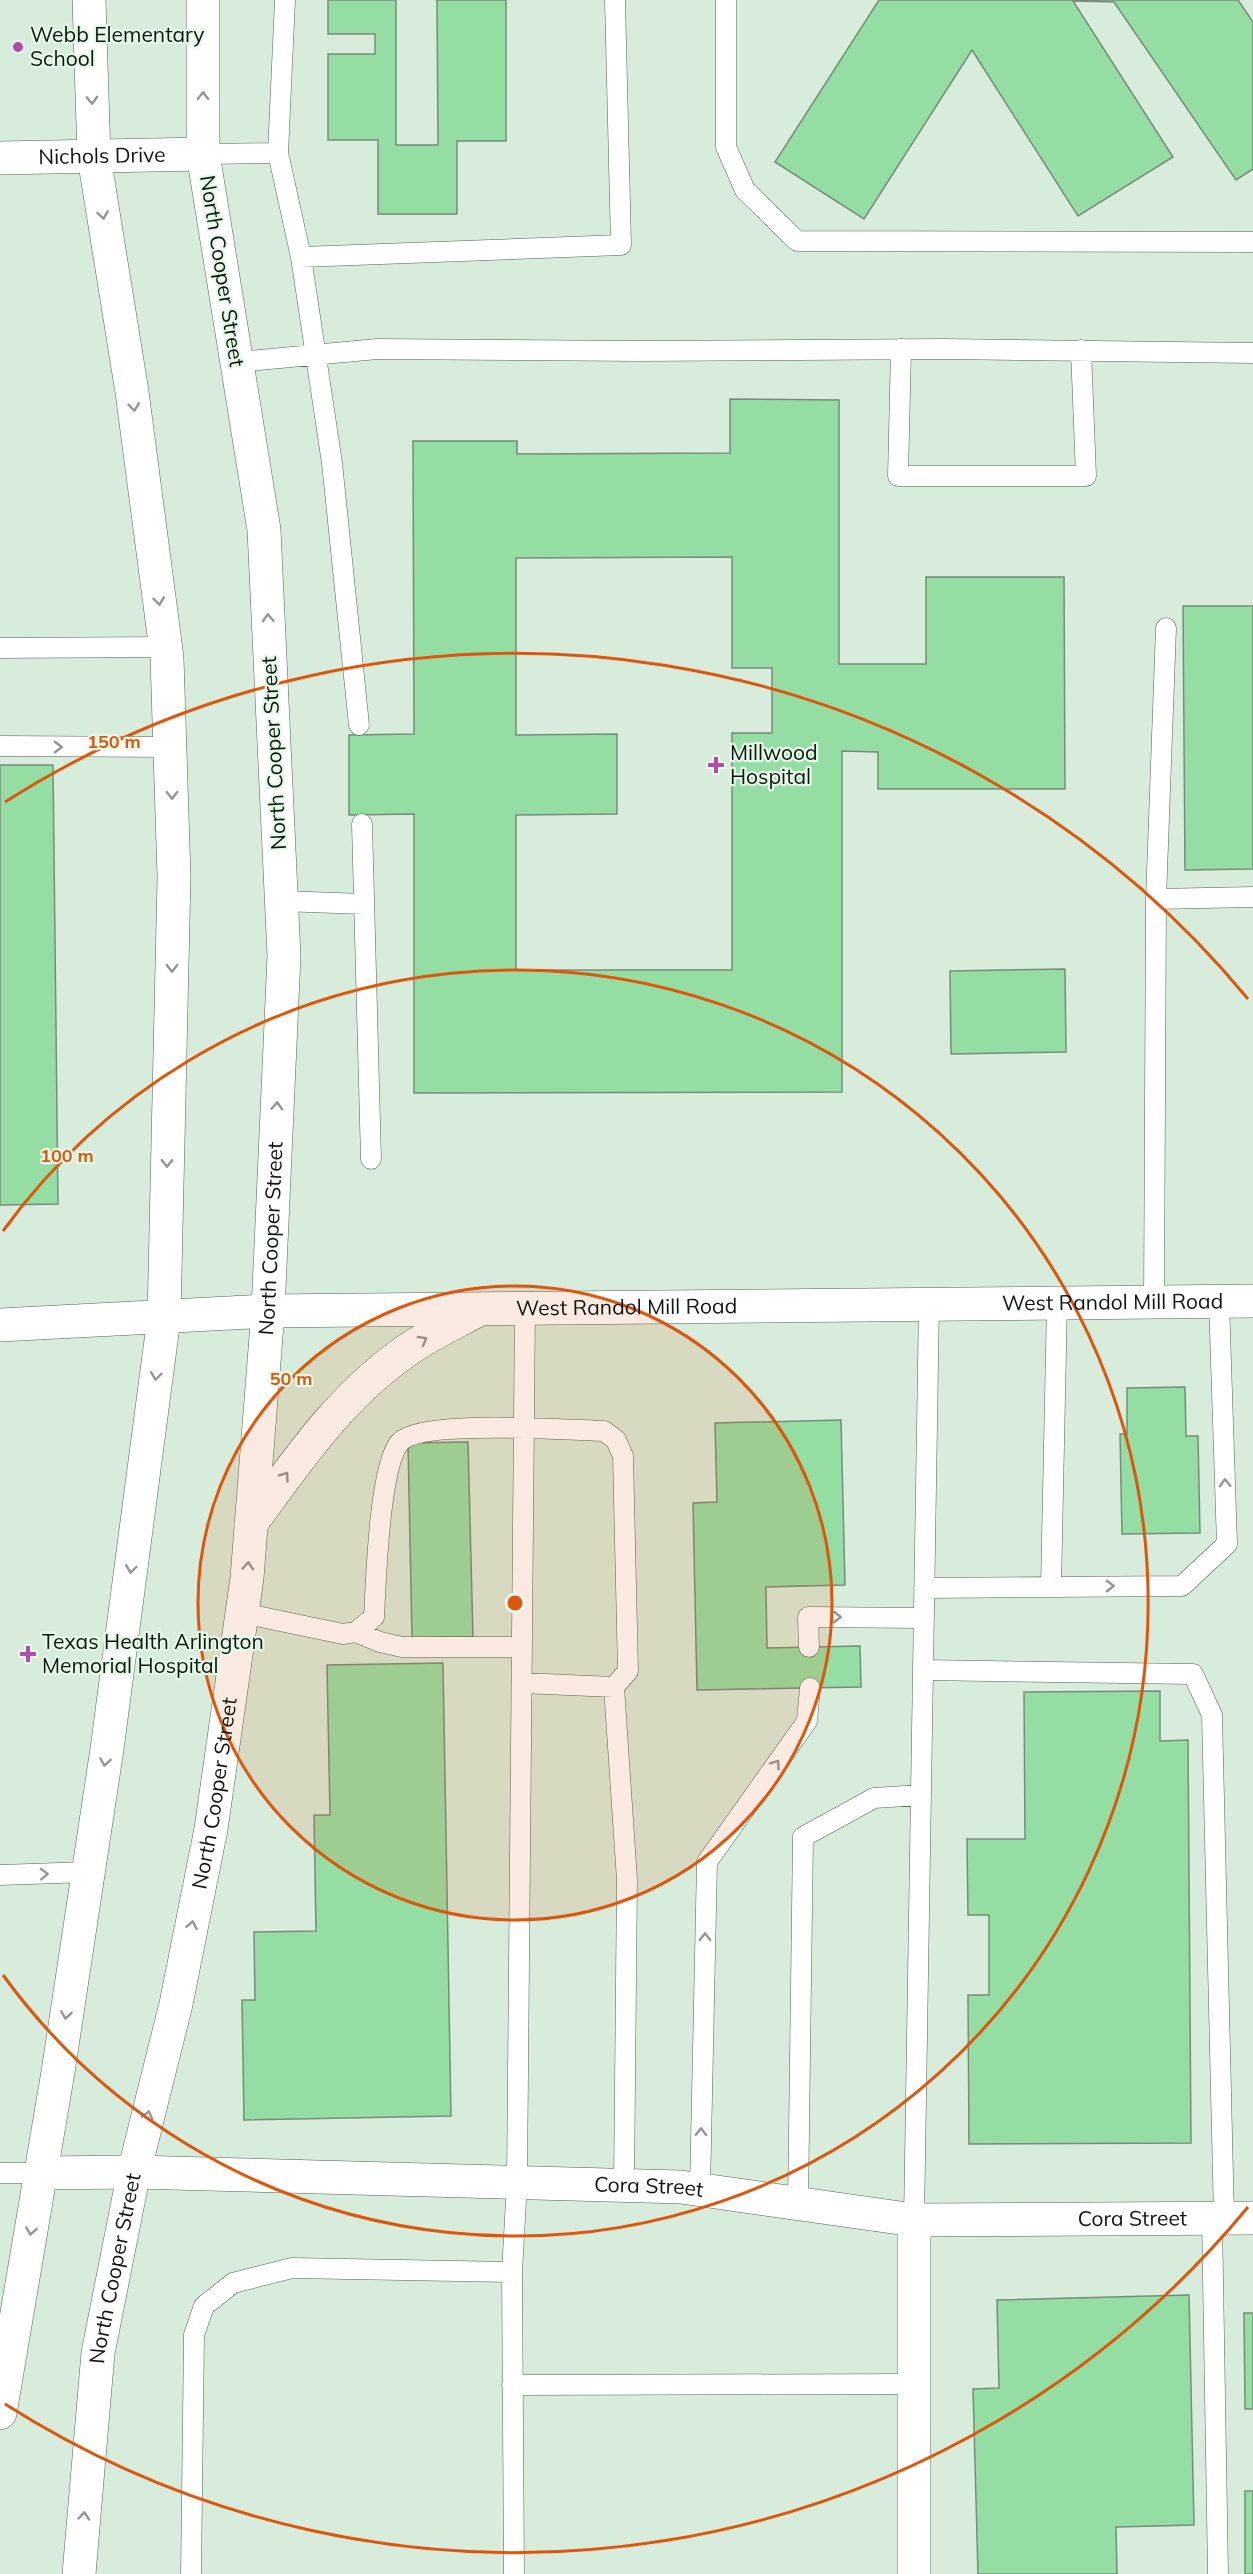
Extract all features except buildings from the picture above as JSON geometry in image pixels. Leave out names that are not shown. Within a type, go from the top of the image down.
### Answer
[{"type":"main road","points":[[0,2413],[41,2173],[107,1749],[164,1317],[174,899],[172,747],[165,647],[132,392],[94,157],[89,0]]},
{"type":"main road","name":"North Cooper Street","points":[[79,2574],[98,2353],[134,2172],[176,2004],[211,1829],[242,1613],[268,1311],[284,956],[264,530],[203,154],[202,0]]},
{"type":"main road","name":"Nichols Drive","points":[[0,158],[203,154]]},
{"type":"main road","name":"West Randol Mill Road","points":[[0,1325],[268,1311],[1253,1301]]},
{"type":"main road","points":[[251,1524],[308,1444],[364,1385],[417,1343],[481,1308]]},
{"type":"main road","name":"Cora Street","points":[[41,2173],[134,2172],[624,2185],[700,2190],[914,2220],[1230,2218]]},
{"type":"main road","points":[[914,2220],[914,2574]]},
{"type":"lane","points":[[285,0],[278,153],[301,257],[332,462],[359,725]]},
{"type":"lane","points":[[301,257],[621,245],[615,0]]},
{"type":"lane","points":[[726,0],[726,147],[745,190],[797,241],[1253,242]]},
{"type":"lane","points":[[203,154],[278,153]]},
{"type":"lane","points":[[237,362],[377,349],[901,349],[1253,353]]},
{"type":"lane","points":[[901,349],[898,476],[1086,476],[1081,350]]},
{"type":"lane","points":[[1154,1302],[1155,899],[1166,628]]},
{"type":"lane","points":[[0,648],[165,647]]},
{"type":"lane","points":[[0,746],[172,747]]},
{"type":"lane","points":[[362,824],[371,1159]]},
{"type":"lane","points":[[1155,899],[1253,897]]},
{"type":"lane","points":[[281,901],[364,904]]},
{"type":"lane","points":[[924,1588],[1182,1586],[1227,1544],[1219,1301]]},
{"type":"lane","points":[[1051,1587],[1058,1303]]},
{"type":"lane","points":[[914,2220],[929,1304]]},
{"type":"lane","points":[[514,2574],[512,2272],[517,2182],[525,1308]]},
{"type":"lane","points":[[242,1613],[343,1634],[356,1632],[374,1617],[388,1470],[400,1442],[417,1432],[446,1428],[604,1431],[616,1440],[623,1456],[628,1671],[614,1687],[627,1880],[624,2185]]},
{"type":"lane","points":[[809,1647],[808,1617],[923,1618]]},
{"type":"lane","points":[[356,1632],[380,1642],[402,1647],[522,1647]]},
{"type":"lane","points":[[923,1670],[1193,1674],[1212,1715],[1230,2218],[1218,2574]]},
{"type":"lane","points":[[522,1683],[614,1687]]},
{"type":"lane","points":[[700,2190],[707,1862],[807,1721],[810,1688]]},
{"type":"lane","points":[[798,2204],[803,1837],[874,1798],[921,1795]]},
{"type":"lane","points":[[0,1875],[88,1872]]},
{"type":"lane","points":[[0,2173],[41,2173]]},
{"type":"lane","points":[[191,2574],[194,2335],[204,2306],[233,2283],[292,2268],[512,2272]]},
{"type":"lane","points":[[512,2385],[915,2384]]},
{"type":"place","name":"Webb Elementary School","points":[[18,47]]},
{"type":"place","name":"Millwood Hospital","points":[[716,765]]},
{"type":"place","name":"Texas Health Arlington Memorial Hospital","points":[[28,1654]]}]
